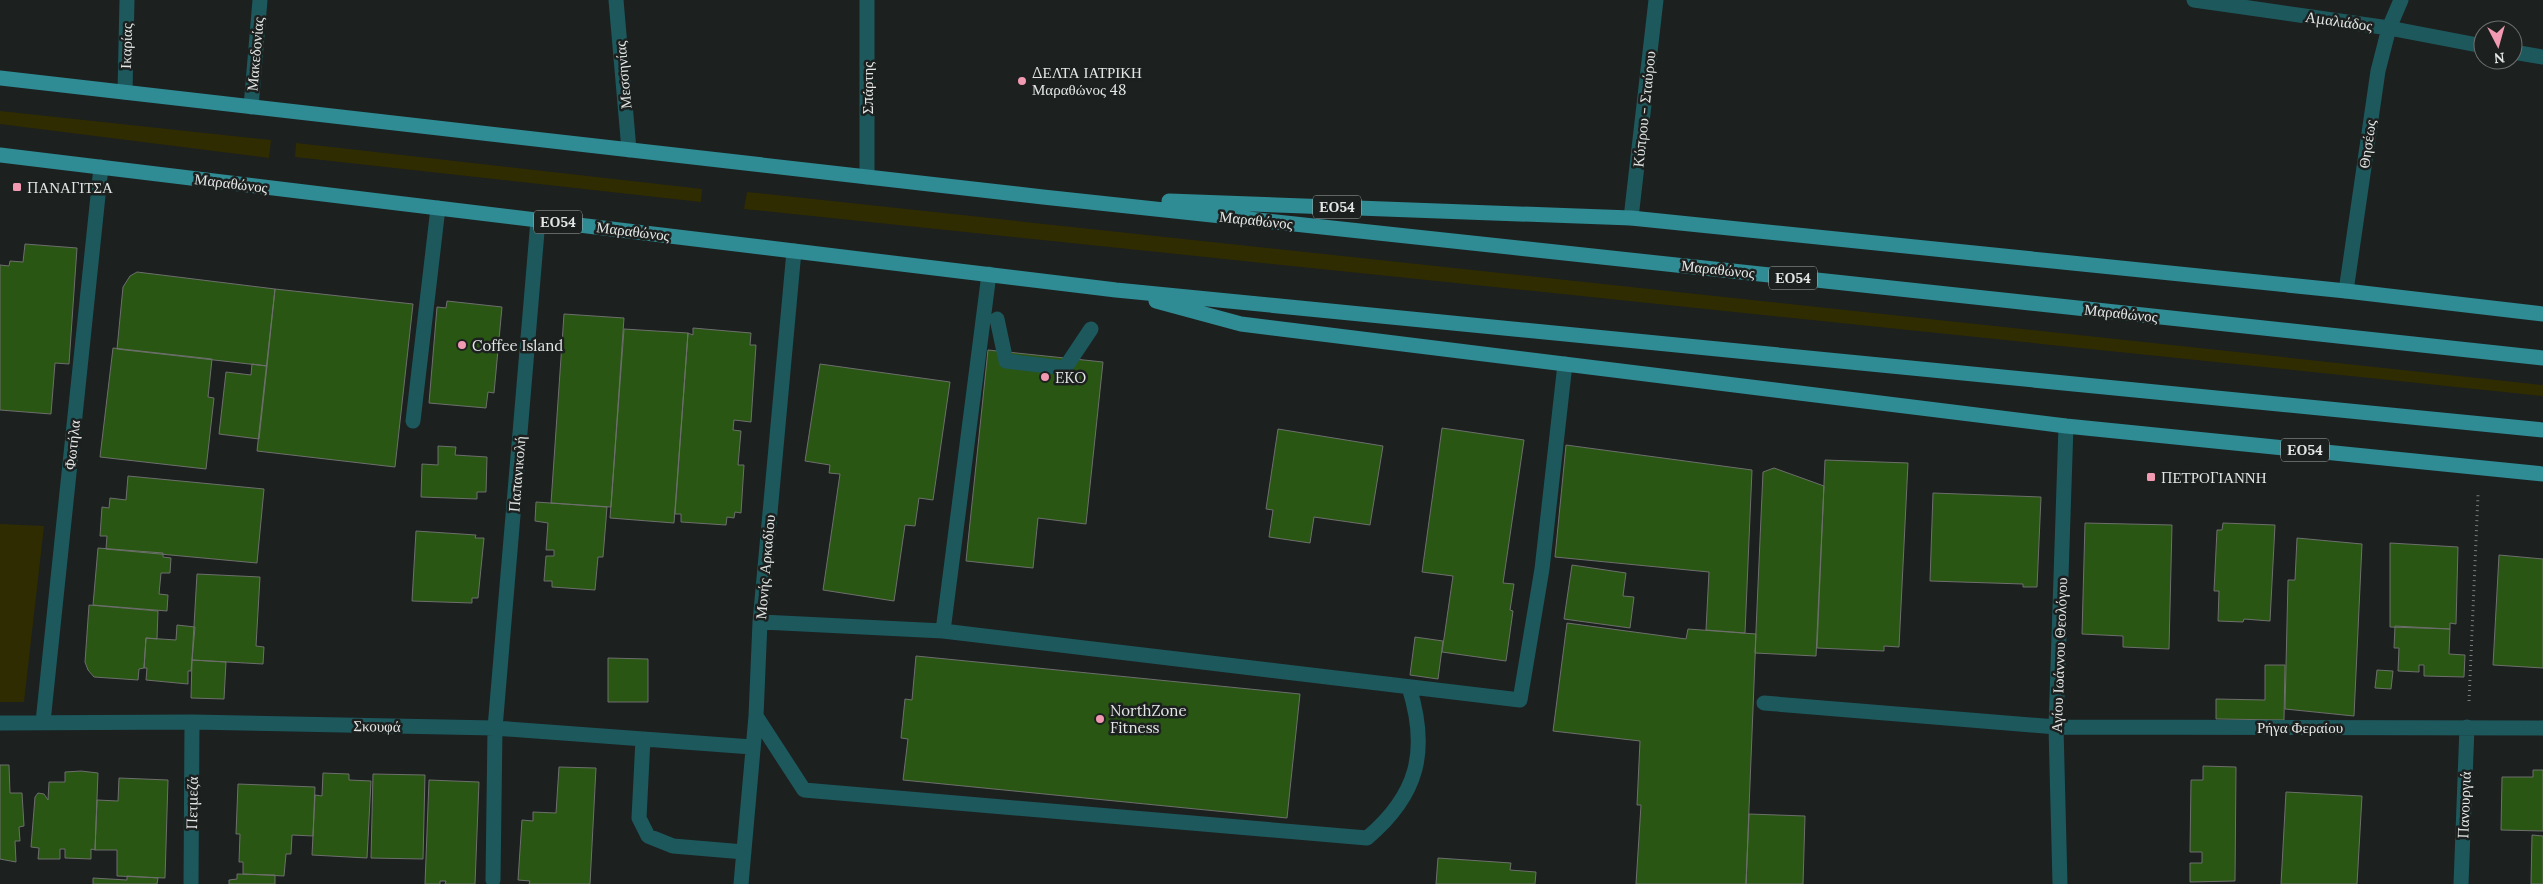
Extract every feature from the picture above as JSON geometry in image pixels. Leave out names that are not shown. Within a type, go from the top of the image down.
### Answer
[{"type":"main road","name":"Μαραθώνος","points":[[0,78],[1043,197],[2543,358]]},
{"type":"main road","name":"Μαραθώνος","points":[[0,155],[1116,290],[2543,430]]},
{"type":"main road","name":"Μαραθώνος","points":[[1043,197],[1631,218],[2346,291],[2543,314]]},
{"type":"main road","name":"Μαραθώνος","points":[[1116,290],[1241,324],[2066,426],[2543,474]]},
{"type":"street","name":"Ικαρίας","points":[[125,92],[127,0]]},
{"type":"street","name":"Μακεδονίας","points":[[251,107],[260,0]]},
{"type":"street","name":"Μεσσηνίας","points":[[616,0],[629,150]]},
{"type":"street","name":"Σπάρτης","points":[[867,0],[867,177]]},
{"type":"street","name":"Κύπρου - Σταύρου","points":[[1631,218],[1656,0]]},
{"type":"street","name":"Αμαλιάδος","points":[[2194,0],[2389,28],[2473,44]]},
{"type":"street","name":"Θησέως","points":[[2346,291],[2378,71],[2389,28],[2400,0]]},
{"type":"street","points":[[2523,54],[2543,57]]},
{"type":"street","name":"Φωτήλα","points":[[43,722],[102,167]]},
{"type":"street","points":[[413,420],[438,208]]},
{"type":"street","name":"Παπανικολή","points":[[494,880],[495,728],[538,220]]},
{"type":"street","name":"Μονής Αρκαδίου","points":[[741,884],[756,716],[760,622],[794,251]]},
{"type":"street","points":[[943,631],[989,274]]},
{"type":"street","points":[[998,319],[1006,361],[1065,368],[1091,329]]},
{"type":"street","points":[[760,622],[943,631],[1520,700],[1542,569],[1565,364]]},
{"type":"street","name":"Αγίου Ιωάννου Θεολόγου","points":[[2060,884],[2056,727],[2066,426]]},
{"type":"street","points":[[756,716],[804,790],[1367,838],[1387,820],[1400,803],[1416,764],[1419,745],[1418,726],[1409,687]]},
{"type":"street","name":"Ρήγα Φεραίου","points":[[1764,703],[2056,727],[2543,728]]},
{"type":"street","name":"Σκουφά","points":[[0,723],[192,722],[495,728],[752,747]]},
{"type":"street","name":"Πετμεζά","points":[[191,884],[192,722]]},
{"type":"street","name":"Πανουργιά","points":[[2462,884],[2467,727]]},
{"type":"street","points":[[643,739],[639,818],[648,836],[673,846],[744,852]]},
{"type":"path","points":[[2467,727],[2480,468]]},
{"type":"shaded area","points":[[0,111],[271,140],[269,158],[0,124]]},
{"type":"shaded area","points":[[296,143],[702,189],[701,202],[295,157]]},
{"type":"shaded area","points":[[747,192],[2543,385],[2543,396],[744,209]]},
{"type":"shaded area","points":[[0,524],[44,526],[24,702],[0,702]]},
{"type":"building","points":[[25,244],[77,248],[69,364],[55,363],[51,414],[0,410],[0,265],[9,266],[10,261],[23,262]]},
{"type":"building","points":[[137,272],[275,289],[267,366],[117,349],[123,287],[130,276]]},
{"type":"building","points":[[275,289],[413,304],[395,467],[257,451]]},
{"type":"building","points":[[447,301],[502,307],[494,393],[488,392],[486,408],[429,403],[437,307],[446,308]]},
{"type":"building","points":[[564,314],[624,318],[611,507],[551,503]]},
{"type":"building","points":[[693,328],[751,333],[750,345],[756,345],[751,422],[734,420],[733,430],[741,431],[738,465],[744,465],[741,513],[735,512],[734,518],[727,517],[726,525],[681,522],[681,514],[675,514],[688,333],[693,335]]},
{"type":"building","points":[[624,329],[688,333],[674,523],[610,518]]},
{"type":"building","points":[[113,348],[212,359],[208,397],[214,398],[206,469],[100,457]]},
{"type":"building","points":[[988,350],[1103,362],[1086,524],[1038,518],[1033,568],[966,561]]},
{"type":"building","points":[[252,364],[267,366],[259,439],[219,434],[226,372],[251,375]]},
{"type":"building","points":[[820,364],[950,382],[933,500],[919,498],[915,526],[905,525],[894,601],[823,590],[840,474],[829,473],[830,465],[805,461]]},
{"type":"building","points":[[1442,428],[1524,440],[1503,583],[1514,584],[1510,610],[1513,611],[1506,661],[1442,652],[1453,576],[1422,572]]},
{"type":"building","points":[[1278,429],[1383,446],[1370,525],[1314,517],[1310,543],[1269,537],[1273,510],[1266,509]]},
{"type":"building","points":[[1566,445],[1752,470],[1745,633],[1706,630],[1709,572],[1555,557]]},
{"type":"building","points":[[438,446],[456,447],[455,455],[487,457],[486,492],[477,492],[477,499],[421,497],[422,464],[438,465]]},
{"type":"building","points":[[1825,460],[1908,463],[1899,647],[1884,646],[1884,651],[1817,648]]},
{"type":"building","points":[[1774,468],[1824,486],[1816,656],[1755,653],[1763,472]]},
{"type":"building","points":[[128,476],[264,489],[257,563],[106,549],[107,536],[100,536],[102,507],[109,508],[110,498],[126,500]]},
{"type":"building","points":[[1933,493],[2041,497],[2037,587],[2023,587],[2023,584],[1930,581]]},
{"type":"building","points":[[536,502],[607,507],[603,557],[598,557],[595,590],[552,587],[552,581],[544,581],[546,556],[554,556],[554,550],[546,550],[548,523],[535,521]]},
{"type":"building","points":[[2085,523],[2172,525],[2169,649],[2123,647],[2123,636],[2082,634]]},
{"type":"building","points":[[2223,523],[2275,525],[2270,621],[2244,619],[2243,622],[2218,621],[2219,591],[2214,591],[2217,530],[2222,530]]},
{"type":"building","points":[[416,531],[476,535],[475,538],[484,538],[478,598],[472,598],[472,603],[412,601]]},
{"type":"building","points":[[2297,538],[2362,544],[2354,716],[2285,709],[2288,580],[2295,580]]},
{"type":"building","points":[[2390,543],[2458,547],[2456,624],[2450,623],[2450,629],[2390,627]]},
{"type":"building","points":[[98,548],[163,553],[163,557],[171,558],[170,573],[161,573],[159,594],[168,595],[167,611],[93,605]]},
{"type":"building","points":[[2499,555],[2543,559],[2543,668],[2493,665]]},
{"type":"building","points":[[1572,565],[1626,573],[1623,596],[1634,597],[1630,628],[1564,619]]},
{"type":"building","points":[[197,574],[260,577],[256,646],[264,647],[263,664],[192,660]]},
{"type":"building","points":[[89,605],[158,611],[157,639],[146,638],[144,668],[139,669],[138,680],[94,677],[88,670],[85,662]]},
{"type":"building","points":[[1567,623],[1686,639],[1688,629],[1756,634],[1746,884],[1636,884],[1641,805],[1637,805],[1640,741],[1553,731]]},
{"type":"building","points":[[177,625],[195,627],[191,671],[188,671],[188,684],[146,680],[147,668],[144,668],[146,638],[176,640]]},
{"type":"building","points":[[2395,626],[2450,629],[2449,654],[2465,655],[2464,677],[2424,676],[2424,665],[2419,665],[2419,672],[2398,671],[2399,648],[2394,648]]},
{"type":"building","points":[[1415,637],[1443,641],[1438,679],[1410,675]]},
{"type":"building","name":"NorthZone Fitness","points":[[916,656],[1300,694],[1287,818],[903,780],[908,739],[901,738],[905,699],[912,700]]},
{"type":"building","points":[[608,658],[648,659],[648,702],[608,702]]},
{"type":"building","points":[[192,660],[226,662],[224,699],[191,698]]},
{"type":"building","points":[[2265,665],[2285,665],[2284,720],[2216,719],[2216,699],[2265,700]]},
{"type":"building","points":[[2377,670],[2393,671],[2391,689],[2375,688]]},
{"type":"building","points":[[0,765],[9,765],[10,793],[22,793],[24,826],[19,827],[20,841],[15,841],[16,862],[0,859]]},
{"type":"building","points":[[2203,766],[2236,767],[2235,881],[2190,882],[2190,863],[2202,863],[2202,852],[2190,852],[2191,780],[2203,780]]},
{"type":"building","points":[[559,767],[596,768],[590,884],[529,884],[530,881],[518,880],[522,820],[533,821],[533,812],[556,813]]},
{"type":"building","points":[[2533,770],[2543,770],[2543,831],[2501,830],[2502,777],[2533,777]]},
{"type":"building","points":[[65,772],[98,773],[95,850],[91,849],[91,859],[65,858],[65,849],[60,849],[60,859],[38,859],[39,848],[31,847],[35,797],[38,793],[44,794],[48,800],[49,782],[65,782]]},
{"type":"building","points":[[323,773],[349,774],[349,780],[371,781],[367,858],[312,855],[315,795],[322,796]]},
{"type":"building","points":[[373,774],[425,775],[423,859],[371,858]]},
{"type":"building","points":[[119,778],[168,780],[165,878],[117,876],[117,850],[95,850],[97,800],[118,801]]},
{"type":"building","points":[[429,780],[479,782],[475,884],[445,884],[446,881],[440,881],[440,884],[425,884]]},
{"type":"building","points":[[238,784],[315,787],[313,836],[292,835],[291,854],[286,854],[284,876],[243,874],[243,862],[239,862],[240,834],[236,834]]},
{"type":"building","points":[[2286,792],[2362,796],[2357,884],[2281,884]]},
{"type":"building","points":[[1749,814],[1805,816],[1803,884],[1746,884]]},
{"type":"building","points":[[2532,835],[2543,836],[2543,884],[2531,884]]},
{"type":"building","points":[[1438,858],[1511,863],[1510,870],[1536,872],[1535,884],[1436,884]]},
{"type":"building","points":[[237,874],[275,875],[275,884],[229,884],[229,880],[237,879]]},
{"type":"building","points":[[127,876],[158,878],[157,884],[93,884],[93,878],[127,880]]},
{"type":"place","name":"ΔΕΛΤΑ ΙΑΤΡΙΚΗ Μαραθώνος 48","points":[[1022,81]]},
{"type":"place","name":"ΠΑΝΑΓΙΤΣΑ","points":[[17,187]]},
{"type":"place","name":"Coffee Island","points":[[462,345]]},
{"type":"place","name":"EKO","points":[[1045,377]]},
{"type":"place","name":"ΠΕΤΡΟΓΙΑΝΝΗ","points":[[2151,477]]},
{"type":"place","name":"NorthZone Fitness","points":[[1100,719]]}]
